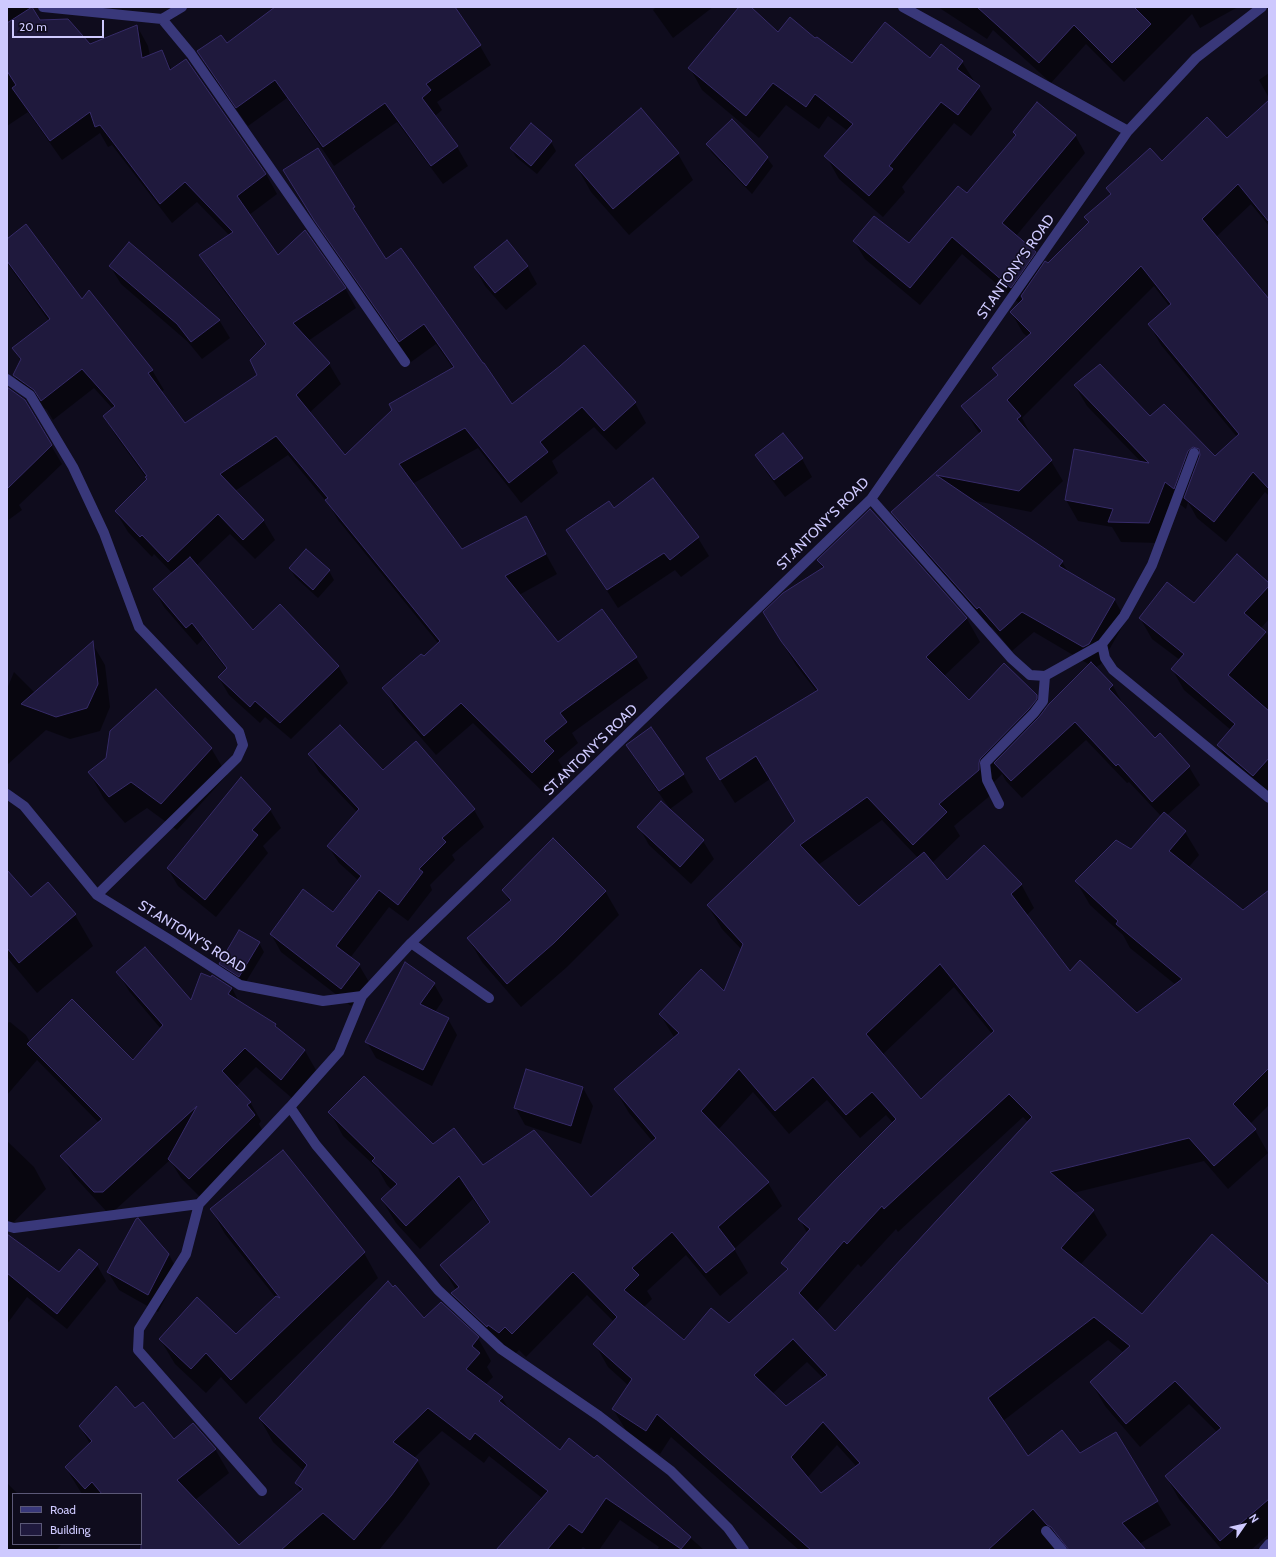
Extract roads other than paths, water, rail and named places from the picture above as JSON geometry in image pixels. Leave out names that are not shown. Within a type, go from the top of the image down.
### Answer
[{"type":"street","points":[[43,7],[162,19],[182,7]]},
{"type":"street","points":[[903,7],[1128,131]]},
{"type":"street","name":"ST.ANTONY'S ROAD","points":[[411,943],[871,499],[1128,131],[1196,58],[1262,7]]},
{"type":"street","points":[[162,19],[196,60],[405,362]]},
{"type":"street","points":[[7,379],[30,395],[73,467],[104,533],[139,627],[239,732],[243,745],[237,758],[97,895]]},
{"type":"street","points":[[871,499],[1011,658],[1030,675],[1045,676],[1102,644],[1124,616],[1152,565],[1194,453]]},
{"type":"street","points":[[1102,644],[1105,658],[1113,670],[1269,798]]},
{"type":"street","points":[[999,804],[986,780],[985,763],[1034,713],[1042,701],[1045,676]]},
{"type":"street","name":"ST.ANTONY'S ROAD","points":[[7,794],[24,806],[97,895],[240,985],[323,1001],[362,996]]},
{"type":"street","points":[[262,1491],[138,1350],[139,1329],[186,1254],[199,1204],[290,1107],[339,1052],[362,996],[411,943],[489,998]]},
{"type":"street","points":[[290,1107],[316,1145],[438,1290],[502,1349],[599,1416],[671,1471],[728,1528],[744,1550]]},
{"type":"street","points":[[7,1226],[14,1228],[199,1204]]},
{"type":"street","points":[[1046,1531],[1062,1550]]},
{"type":"street","points":[[1264,1550],[1269,1544]]}]
